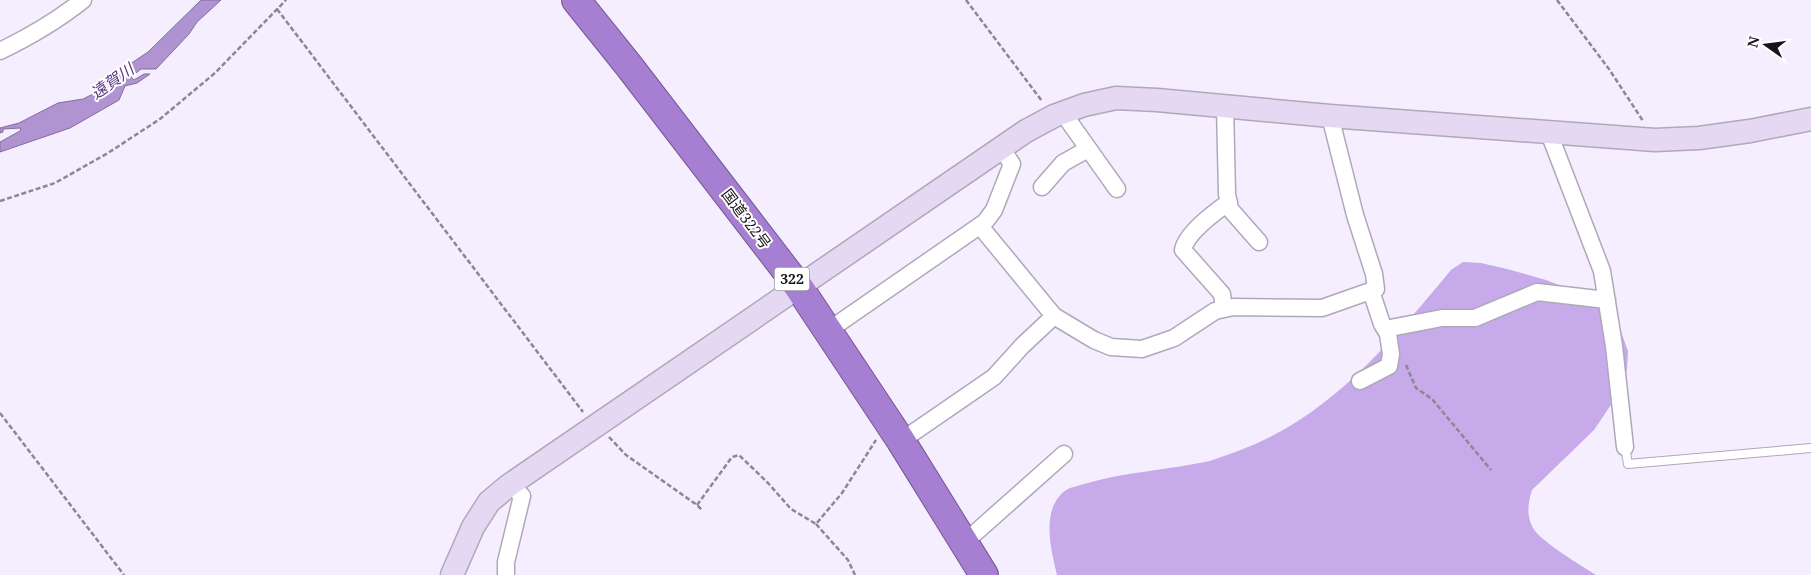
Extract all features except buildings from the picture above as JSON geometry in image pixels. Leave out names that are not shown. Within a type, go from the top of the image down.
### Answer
[{"type":"highway","name":"国道322号","points":[[576,0],[798,286],[896,433],[984,575]]},
{"type":"street","points":[[0,51],[15,44],[82,0]]},
{"type":"street","points":[[452,575],[473,527],[489,502],[510,484],[600,430],[798,286],[1026,131],[1058,114],[1084,105],[1116,98],[1157,100],[1330,116],[1656,140],[1708,137],[1811,119]]},
{"type":"street","points":[[1225,106],[1230,209],[1259,242]]},
{"type":"street","points":[[1058,114],[1088,149],[1117,189]]},
{"type":"street","points":[[980,226],[1054,316],[1111,348],[1142,349],[1174,338],[1215,311],[1233,307],[1322,308],[1376,289],[1374,274],[1355,215],[1330,116]]},
{"type":"street","points":[[1549,133],[1602,271],[1626,447]]},
{"type":"street","points":[[829,330],[985,222],[994,210],[1012,164],[1001,148]]},
{"type":"street","points":[[1042,187],[1063,163],[1088,149]]},
{"type":"street","points":[[1224,309],[1222,294],[1183,250],[1184,244],[1209,217],[1229,202]]},
{"type":"street","points":[[1360,381],[1389,366],[1390,348],[1388,334],[1371,291]]},
{"type":"street","points":[[1385,329],[1442,318],[1475,318],[1537,292],[1607,300]]},
{"type":"street","points":[[896,433],[994,377],[1022,346],[1054,316]]},
{"type":"street","points":[[965,542],[1064,454]]},
{"type":"street","points":[[506,575],[506,562],[522,496],[510,484]]},
{"type":"lane","points":[[1626,447],[1628,464],[1811,448]]},
{"type":"path","points":[[0,201],[55,183],[108,153],[160,119],[215,73],[286,0]]},
{"type":"path","points":[[966,0],[1058,114]]},
{"type":"path","points":[[1557,0],[1609,69],[1656,140]]},
{"type":"path","points":[[277,9],[600,430],[626,455],[702,510]]},
{"type":"path","points":[[1390,348],[1398,348],[1416,388],[1432,399],[1491,470]]},
{"type":"path","points":[[0,413],[124,575]]},
{"type":"path","points":[[816,524],[842,493],[882,431],[896,433]]},
{"type":"path","points":[[697,505],[732,457],[739,455],[791,509],[816,524],[848,560],[855,575]]},
{"type":"shaded area","points":[[1463,262],[1481,263],[1507,269],[1546,280],[1582,294],[1600,308],[1620,329],[1628,351],[1627,369],[1621,390],[1594,430],[1532,490],[1529,504],[1529,519],[1537,534],[1596,575],[1057,575],[1050,542],[1050,518],[1058,498],[1066,490],[1099,480],[1210,461],[1271,437],[1301,419],[1330,398],[1356,375],[1405,324],[1451,270]]},
{"type":"water","name":"遠賀川","points":[[201,0],[221,0],[197,22],[189,34],[156,69],[141,69],[131,77],[134,80],[144,74],[150,74],[137,83],[125,86],[119,100],[70,128],[0,152],[0,142],[20,131],[21,128],[3,129],[3,132],[0,133],[0,128],[19,123],[58,103],[83,99],[95,93],[108,79],[148,52]]}]
